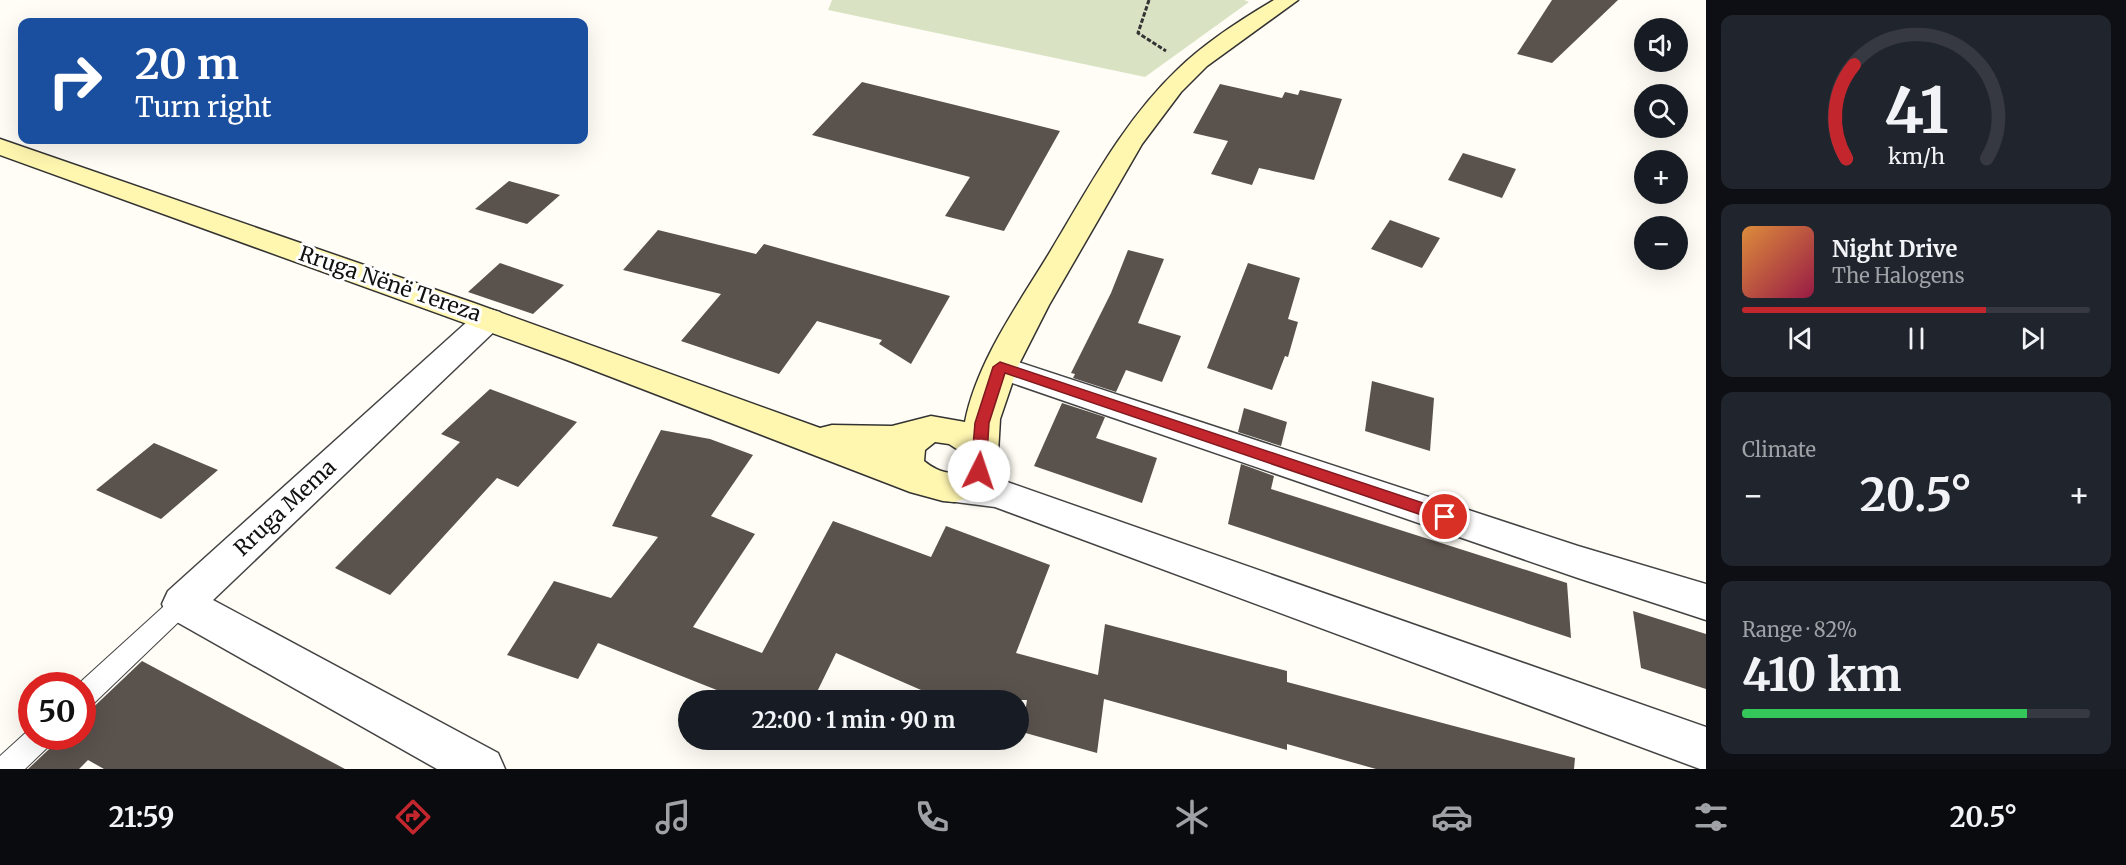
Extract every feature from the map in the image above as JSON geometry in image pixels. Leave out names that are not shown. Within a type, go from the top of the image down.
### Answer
[{"type":"main road","points":[[936,484],[907,466],[905,457],[907,447],[926,431],[971,404],[1000,367],[1101,189],[1172,88],[1197,64],[1252,21],[1288,0]]},
{"type":"main road","name":"Rruga Nënë Tereza","points":[[0,147],[489,319],[936,484]]},
{"type":"main road","points":[[986,469],[984,415],[1000,367]]},
{"type":"main road","name":"Rruga Nënë Tereza","points":[[778,425],[822,437],[857,440],[892,439],[926,431],[955,431],[966,436],[986,469]]},
{"type":"street","name":"Rruga Mema","points":[[182,604],[489,319]]},
{"type":"street","points":[[1000,367],[1578,562],[1706,602]]},
{"type":"street","points":[[936,484],[986,469],[1706,749]]},
{"type":"street","points":[[182,604],[482,769]]},
{"type":"lane","name":"Rruga Mema","points":[[96,684],[182,604]]},
{"type":"lane","points":[[6,769],[26,750]]},
{"type":"path","points":[[1149,0],[1138,33],[1156,46],[1197,64]]},
{"type":"green space","points":[[832,0],[1244,0],[1249,2],[1145,77],[828,10]]},
{"type":"building","points":[[1552,0],[1618,0],[1552,63],[1517,54]]},
{"type":"building","points":[[862,82],[1060,131],[1004,231],[945,216],[970,177],[812,135]]},
{"type":"building","points":[[1220,84],[1282,98],[1285,92],[1298,95],[1300,90],[1342,99],[1314,180],[1259,168],[1252,185],[1211,174],[1228,141],[1193,133]]},
{"type":"building","points":[[1463,153],[1516,169],[1502,198],[1448,180]]},
{"type":"building","points":[[509,181],[560,195],[527,224],[475,209]]},
{"type":"building","points":[[1390,220],[1440,238],[1422,268],[1371,249]]},
{"type":"building","points":[[658,230],[756,254],[764,244],[950,296],[911,364],[879,344],[882,340],[817,321],[779,374],[681,341],[721,294],[623,270]]},
{"type":"building","points":[[1128,250],[1164,259],[1138,323],[1181,336],[1162,382],[1126,370],[1116,392],[1073,378],[1075,374],[1071,373],[1111,293]]},
{"type":"building","points":[[500,263],[564,285],[533,314],[468,292]]},
{"type":"building","points":[[1248,263],[1300,278],[1288,319],[1298,322],[1288,357],[1285,356],[1272,390],[1207,368]]},
{"type":"building","points":[[1372,381],[1434,398],[1430,451],[1365,431]]},
{"type":"building","points":[[490,389],[577,422],[518,487],[497,478],[390,595],[335,568],[460,442],[441,434]]},
{"type":"building","points":[[1062,403],[1105,417],[1096,438],[1157,458],[1142,503],[1034,466]]},
{"type":"building","points":[[1244,408],[1287,422],[1281,446],[1238,432]]},
{"type":"building","points":[[661,430],[710,439],[753,455],[711,516],[755,534],[693,627],[762,653],[833,521],[931,557],[946,526],[1050,565],[1016,653],[1098,675],[1105,624],[1287,671],[1287,682],[1575,758],[1574,769],[1376,769],[1287,744],[1287,750],[1104,699],[1097,753],[1029,734],[1029,690],[921,690],[836,653],[818,690],[717,690],[598,643],[578,679],[507,655],[554,581],[611,598],[658,537],[612,526]]},
{"type":"building","points":[[154,443],[218,470],[161,519],[96,490]]},
{"type":"building","points":[[1241,464],[1274,476],[1271,489],[1567,583],[1571,638],[1228,524]]},
{"type":"building","points":[[1633,611],[1706,634],[1706,689],[1641,668]]},
{"type":"building","points":[[142,661],[345,769],[104,769],[88,760],[79,769],[28,769],[48,750],[96,750],[96,705]]},
{"type":"route","points":[[979,471],[982,423],[1000,367],[1445,517]]}]
